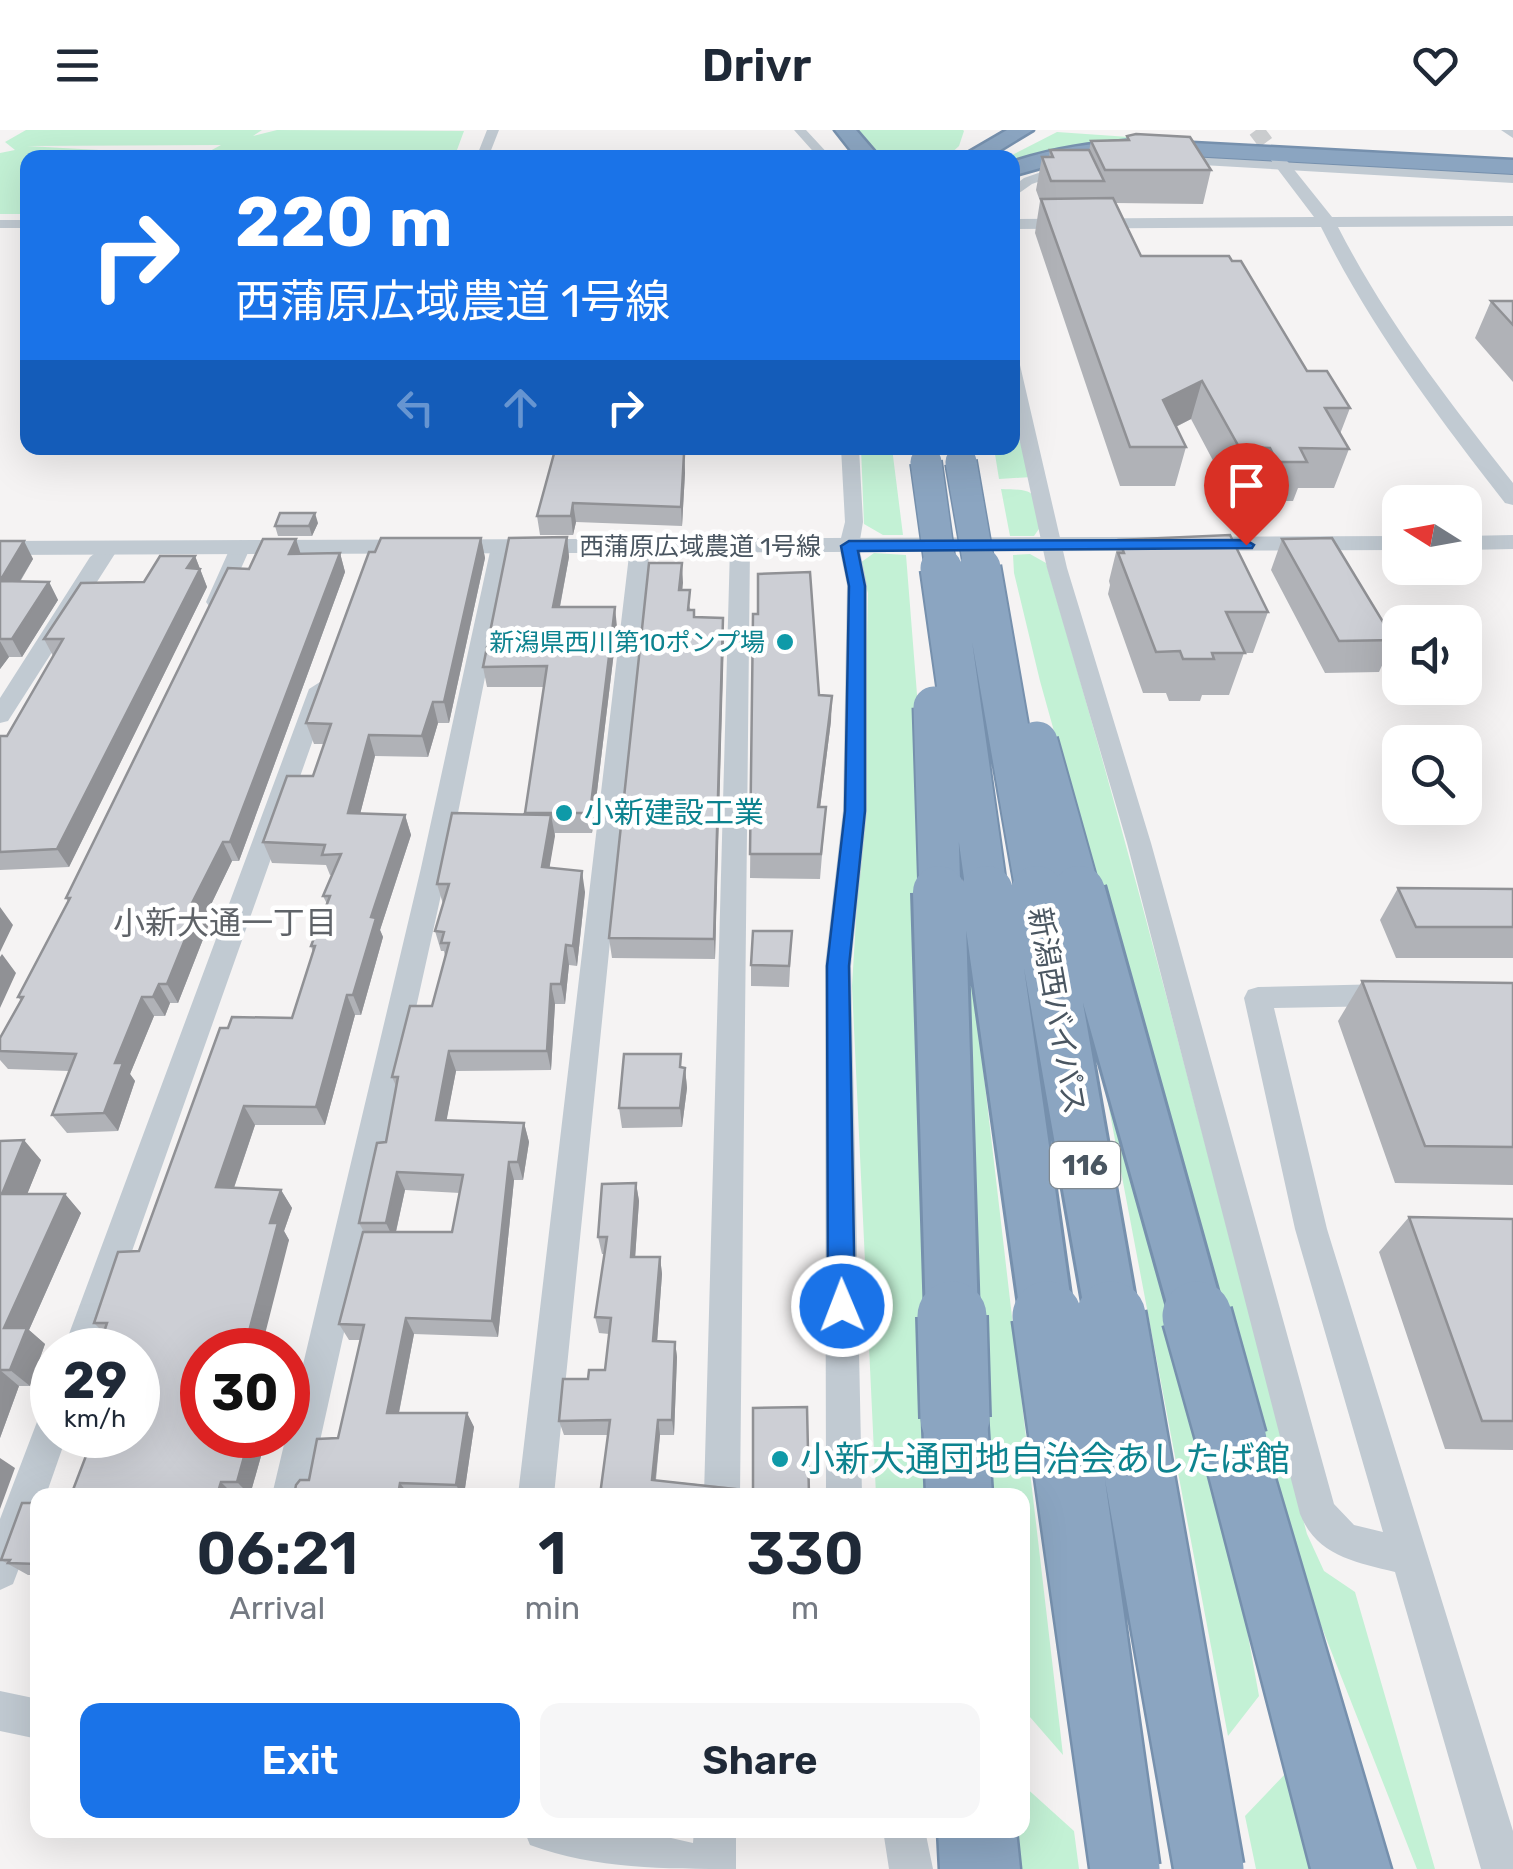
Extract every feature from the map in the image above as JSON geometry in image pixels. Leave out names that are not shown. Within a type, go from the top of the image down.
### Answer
[{"type":"highway","points":[[846,130],[862,150]]},
{"type":"highway","points":[[985,150],[1022,130]]},
{"type":"highway","points":[[1009,150],[1048,130]]},
{"type":"highway","points":[[1089,130],[1513,166]]},
{"type":"highway","points":[[1250,130],[1513,156]]},
{"type":"highway","points":[[1360,134],[1513,148]]},
{"type":"highway","points":[[1480,136],[1511,134]]},
{"type":"highway","points":[[1020,167],[1069,152],[1144,148],[1292,152],[1513,166]]},
{"type":"highway","points":[[942,455],[959,1488]]},
{"type":"highway","name":"新潟西バイパス","points":[[942,455],[974,537],[1209,1869]]},
{"type":"highway","name":"新潟西バイパス","points":[[942,455],[1125,1869]]},
{"type":"highway","points":[[974,537],[1069,845],[1351,1869]]},
{"type":"highway","points":[[1282,1619],[1384,1869]]},
{"type":"highway","points":[[978,1838],[980,1869]]},
{"type":"street","points":[[800,130],[819,150]]},
{"type":"street","points":[[1020,187],[1049,171],[1098,161],[1279,160],[1513,179]]},
{"type":"street","points":[[1279,160],[1326,221],[1360,287],[1413,370],[1513,498]]},
{"type":"street","points":[[1020,224],[1513,220]]},
{"type":"street","points":[[1020,399],[1054,547],[1139,844],[1318,1514],[1344,1541],[1409,1557]]},
{"type":"street","points":[[844,1488],[838,966],[855,811],[857,586],[849,546],[854,522],[850,455]]},
{"type":"street","points":[[1482,543],[1513,542]]},
{"type":"street","name":"西蒲原広域農道 1号線","points":[[0,548],[241,546],[367,557],[501,547],[1382,544]]},
{"type":"street","points":[[202,631],[241,546]]},
{"type":"street","points":[[292,1488],[434,868],[501,547]]},
{"type":"street","points":[[537,1488],[640,547]]},
{"type":"street","points":[[722,1488],[740,547]]},
{"type":"street","points":[[0,716],[96,561],[108,548]]},
{"type":"street","points":[[88,1328],[330,660]]},
{"type":"street","points":[[1422,994],[1258,998],[1311,1229],[1502,1869]]},
{"type":"street","points":[[0,1570],[40,1458]]},
{"type":"street","points":[[0,1712],[30,1718]]},
{"type":"street","points":[[579,1838],[712,1869],[714,1838]]},
{"type":"street","points":[[905,1838],[911,1869]]},
{"type":"green space","points":[[26,130],[262,130],[253,136],[277,130],[464,131],[457,150],[27,146],[99,150],[20,150],[20,214],[0,214],[0,153],[15,150],[5,142]]},
{"type":"green space","points":[[857,130],[964,131],[955,150],[874,150]]},
{"type":"green space","points":[[1057,132],[1244,145],[1020,164],[1020,151]]},
{"type":"green space","points":[[1020,423],[1032,477],[999,479],[995,455],[1020,455]]},
{"type":"green space","points":[[861,455],[893,455],[903,535],[883,535],[864,524]]},
{"type":"green space","points":[[1001,489],[1027,491],[1035,498],[1043,523],[1034,536],[1010,536]]},
{"type":"green space","points":[[874,553],[906,555],[921,745],[934,1488],[876,1488],[852,986],[864,786],[868,593],[860,563]]},
{"type":"green space","points":[[1030,554],[1046,563],[1081,684],[1307,1534],[1324,1571],[1355,1592],[1435,1869],[1417,1869],[1261,1473],[1040,681],[1014,573],[1013,555]]},
{"type":"green space","points":[[958,853],[1063,1755],[1030,1717],[1030,1488],[978,1488]]},
{"type":"green space","points":[[1061,855],[1215,1453],[1259,1696],[1228,1736]]},
{"type":"green space","points":[[1287,1772],[1310,1869],[1256,1869],[1245,1816]]},
{"type":"green space","points":[[1030,1791],[1074,1831],[1079,1869],[1010,1869],[1007,1838],[1030,1838]]},
{"type":"building","points":[[1127,136],[1190,137],[1211,170],[1105,170],[1091,141],[1129,140]]},
{"type":"building","points":[[1050,150],[1089,150],[1104,181],[1051,181],[1042,157],[1053,157]]},
{"type":"building","points":[[1113,198],[1141,256],[1229,256],[1232,261],[1241,261],[1307,371],[1327,371],[1350,408],[1325,408],[1349,449],[1300,448],[1307,462],[1277,462],[1270,448],[1239,447],[1202,381],[1163,400],[1186,447],[1130,447],[1041,199]]},
{"type":"building","points":[[1491,301],[1513,301],[1513,325]]},
{"type":"building","points":[[554,455],[684,455],[681,507],[573,503],[571,516],[537,516]]},
{"type":"building","points":[[280,513],[315,513],[309,526],[275,526]]},
{"type":"building","points":[[1230,535],[1268,612],[1226,612],[1245,653],[1212,653],[1214,659],[1183,659],[1180,651],[1156,652],[1118,553],[1124,553],[1119,540]]},
{"type":"building","points":[[567,537],[553,607],[615,607],[590,813],[525,813],[547,666],[483,667],[509,538]]},
{"type":"building","points":[[381,538],[481,538],[444,702],[433,702],[422,736],[369,735],[348,813],[405,815],[371,917],[376,918],[353,995],[347,995],[316,1107],[244,1106],[216,1187],[281,1190],[270,1223],[278,1223],[250,1328],[180,1328],[180,1458],[244,1458],[237,1482],[221,1482],[219,1488],[74,1488],[85,1458],[160,1458],[160,1328],[105,1328],[107,1323],[94,1323],[118,1252],[139,1251],[220,1028],[228,1028],[232,1017],[292,1018],[315,946],[311,946],[330,896],[323,896],[341,854],[322,855],[325,845],[263,842],[287,776],[313,776],[331,724],[306,723],[369,552],[375,552]]},
{"type":"building","points":[[1332,538],[1382,620],[1382,640],[1339,641],[1282,539]]},
{"type":"building","points":[[263,539],[296,539],[289,554],[340,553],[230,842],[223,842],[191,905],[199,905],[167,984],[159,984],[153,997],[142,997],[115,1063],[123,1063],[104,1113],[52,1115],[76,1054],[0,1051],[0,1038],[228,568],[249,569]]},
{"type":"building","points":[[0,541],[24,541],[0,581]]},
{"type":"building","points":[[160,556],[195,556],[187,568],[200,569],[57,849],[0,852],[0,736],[7,736],[63,639],[44,639],[81,583],[144,582]]},
{"type":"building","points":[[649,563],[682,563],[679,590],[690,590],[688,610],[694,610],[694,617],[723,618],[714,939],[609,938]]},
{"type":"building","points":[[810,572],[819,695],[832,696],[818,807],[826,807],[821,854],[750,854],[753,614],[758,614],[758,574]]},
{"type":"building","points":[[0,581],[49,582],[12,639],[0,639]]},
{"type":"building","points":[[452,813],[551,815],[542,867],[582,871],[573,946],[566,945],[561,984],[551,984],[547,1051],[449,1051],[436,1120],[524,1123],[518,1162],[509,1162],[492,1321],[406,1318],[387,1413],[467,1413],[456,1485],[400,1483],[399,1488],[295,1488],[300,1480],[309,1480],[317,1439],[338,1438],[364,1325],[339,1324],[363,1232],[452,1232],[463,1175],[397,1172],[386,1223],[359,1223],[377,1143],[386,1142],[398,1077],[392,1077],[410,1006],[432,1006],[449,943],[441,943],[444,932],[435,931],[449,884],[437,884]]},
{"type":"building","points":[[1398,888],[1513,889],[1513,927],[1416,927]]},
{"type":"building","points":[[753,931],[792,931],[789,966],[751,965]]},
{"type":"building","points":[[1362,981],[1513,983],[1513,1147],[1425,1146]]},
{"type":"building","points":[[624,1054],[681,1054],[680,1067],[685,1068],[680,1108],[619,1108]]},
{"type":"building","points":[[24,1140],[2,1194],[65,1194],[4,1328],[27,1328],[10,1370],[0,1370],[0,1141]]},
{"type":"building","points":[[636,1183],[631,1257],[660,1257],[653,1341],[675,1342],[672,1420],[658,1420],[652,1480],[725,1488],[601,1488],[610,1420],[559,1421],[563,1379],[588,1379],[589,1370],[605,1370],[611,1318],[595,1317],[607,1237],[598,1237],[602,1184]]},
{"type":"building","points":[[1409,1217],[1513,1219],[1513,1421],[1482,1421]]},
{"type":"building","points":[[807,1407],[809,1488],[753,1488],[753,1408]]},
{"type":"building","points":[[22,1503],[30,1503],[30,1564],[1,1560]]},
{"type":"tunnel","points":[[1256,130],[1275,155]]},
{"type":"place","name":"新潟県西川第10ポンプ場","points":[[785,642]]},
{"type":"place","name":"小新建設工業","points":[[564,813]]},
{"type":"place","name":"小新大通団地自治会あしたば館","points":[[780,1459]]},
{"type":"district","name":"小新大通一丁目","points":[[225,923]]},
{"type":"route","points":[[842,1306],[838,966],[855,811],[857,586],[849,546],[1246,545]]}]
